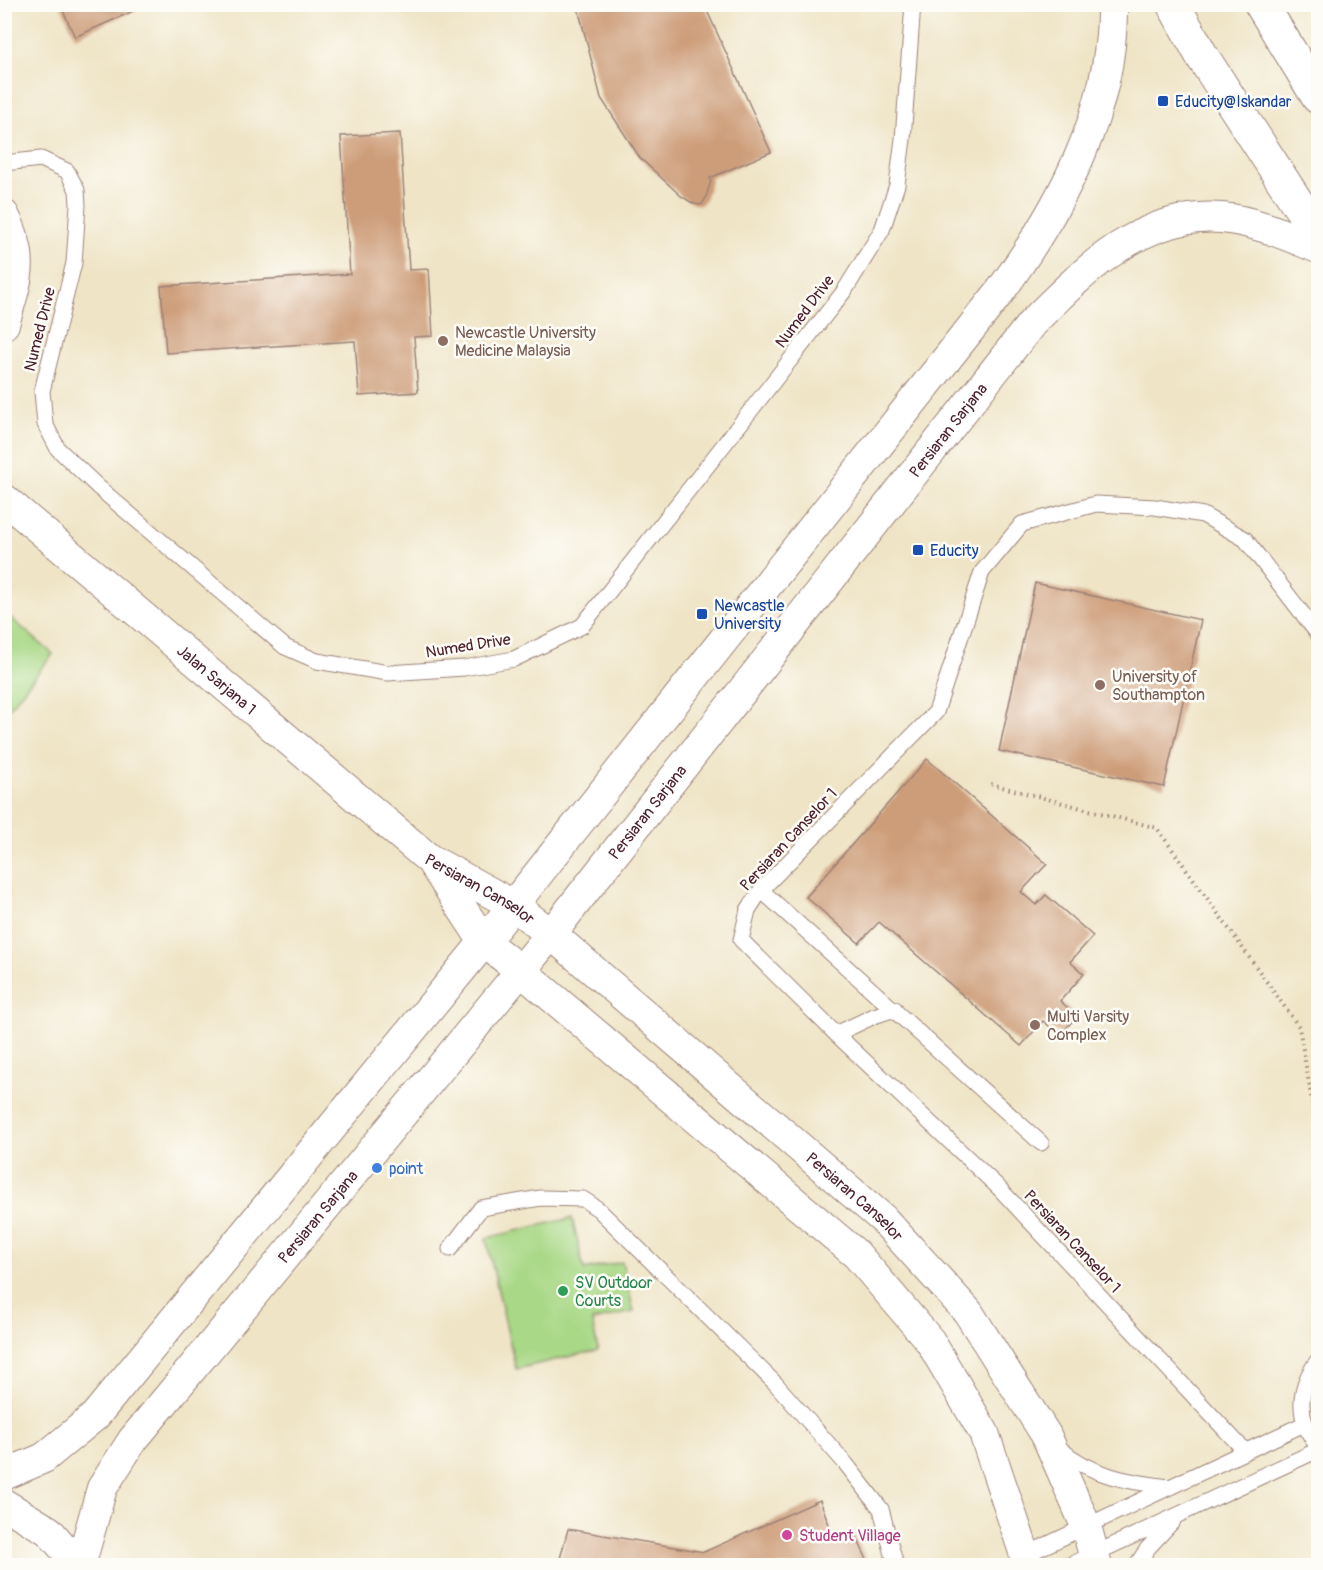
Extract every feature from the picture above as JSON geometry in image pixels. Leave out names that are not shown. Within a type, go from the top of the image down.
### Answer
[{"type":"highway","points":[[1173,4],[1202,56],[1318,235]]},
{"type":"highway","points":[[1261,4],[1318,97]]},
{"type":"street","points":[[4,1475],[44,1458],[95,1416],[484,942],[999,293],[1038,237],[1067,184],[1098,106],[1110,47],[1112,4]]},
{"type":"street","points":[[4,215],[14,234],[19,266],[4,324]]},
{"type":"street","name":"Persiaran Sarjana","points":[[79,1566],[102,1488],[132,1441],[551,934],[1032,323],[1080,275],[1106,254],[1125,243],[1170,224],[1206,218],[1224,219],[1254,225],[1318,248]]},
{"type":"street","name":"Jalan Sarjana 1","points":[[4,499],[429,859]]},
{"type":"street","name":"Persiaran Canselor","points":[[429,859],[513,905],[551,934],[883,1219],[968,1312],[1046,1436],[1086,1553]]},
{"type":"street","name":"Persiaran Canselor","points":[[429,859],[484,942],[857,1256],[930,1341],[984,1433],[1026,1560]]},
{"type":"street","points":[[4,1504],[11,1506],[49,1531],[79,1566]]},
{"type":"lane","name":"Numed Drive","points":[[4,163],[41,159],[67,171],[76,190],[74,263],[42,391],[45,424],[58,449],[98,488],[285,647],[317,661],[388,673],[464,668],[514,659],[582,626],[844,290],[882,230],[897,185],[903,139],[913,4]]},
{"type":"lane","name":"Persiaran Canselor 1","points":[[1245,1451],[998,1187],[836,1034],[741,940],[748,910],[761,890],[936,712],[982,572],[1022,524],[1096,504],[1155,507],[1203,515],[1245,539],[1318,634]]},
{"type":"lane","points":[[761,890],[1041,1143]]},
{"type":"lane","points":[[836,1034],[874,1016],[895,1010]]},
{"type":"lane","points":[[450,1249],[481,1208],[541,1198],[583,1199],[598,1209],[775,1383],[846,1464],[881,1509],[896,1566]]},
{"type":"lane","points":[[1026,1560],[1086,1553],[1180,1515],[1318,1448],[1304,1424],[1301,1402],[1303,1386],[1318,1360]]},
{"type":"lane","points":[[1086,1553],[1170,1487],[1304,1424]]},
{"type":"lane","points":[[1046,1436],[1071,1458],[1101,1474],[1133,1482],[1170,1487]]},
{"type":"lane","points":[[1136,1566],[1148,1548],[1180,1515]]},
{"type":"path","points":[[991,784],[1157,828],[1299,1027],[1318,1135]]},
{"type":"green space","points":[[5,613],[53,654],[5,713]]},
{"type":"green space","name":"SV Outdoor Courts","points":[[572,1218],[584,1270],[622,1262],[634,1312],[592,1321],[598,1350],[516,1369],[486,1238]]},
{"type":"building","points":[[60,4],[149,4],[75,37]]},
{"type":"building","points":[[577,4],[704,4],[771,152],[710,178],[705,200],[701,205],[694,204],[681,196],[640,158],[601,98]]},
{"type":"building","points":[[400,133],[409,270],[429,269],[433,336],[414,337],[418,392],[359,396],[355,341],[166,353],[161,286],[350,274],[341,136]]},
{"type":"building","name":"University of Southampton","points":[[1035,583],[1201,620],[1164,787],[999,751]]},
{"type":"building","points":[[927,759],[1047,864],[1021,892],[1036,905],[1046,895],[1093,936],[1070,962],[1084,974],[1060,1001],[1077,1016],[1060,1035],[1043,1021],[1021,1046],[879,922],[859,943],[806,897]]},
{"type":"building","name":"Student Village","points":[[820,1500],[834,1538],[854,1532],[870,1566],[558,1566],[568,1529],[704,1552]]},
{"type":"place","name":"Educity@Iskandar","points":[[1163,101]]},
{"type":"place","name":"Newcastle University Medicine Malaysia","points":[[443,341]]},
{"type":"place","name":"Educity","points":[[918,550]]},
{"type":"place","name":"Newcastle University","points":[[702,614]]},
{"type":"place","name":"University of Southampton","points":[[1100,685]]},
{"type":"place","name":"Multi Varsity Complex","points":[[1035,1025]]},
{"type":"place","name":"point","points":[[377,1168]]},
{"type":"place","name":"SV Outdoor Courts","points":[[563,1291]]},
{"type":"place","name":"Student Village","points":[[787,1535]]}]
